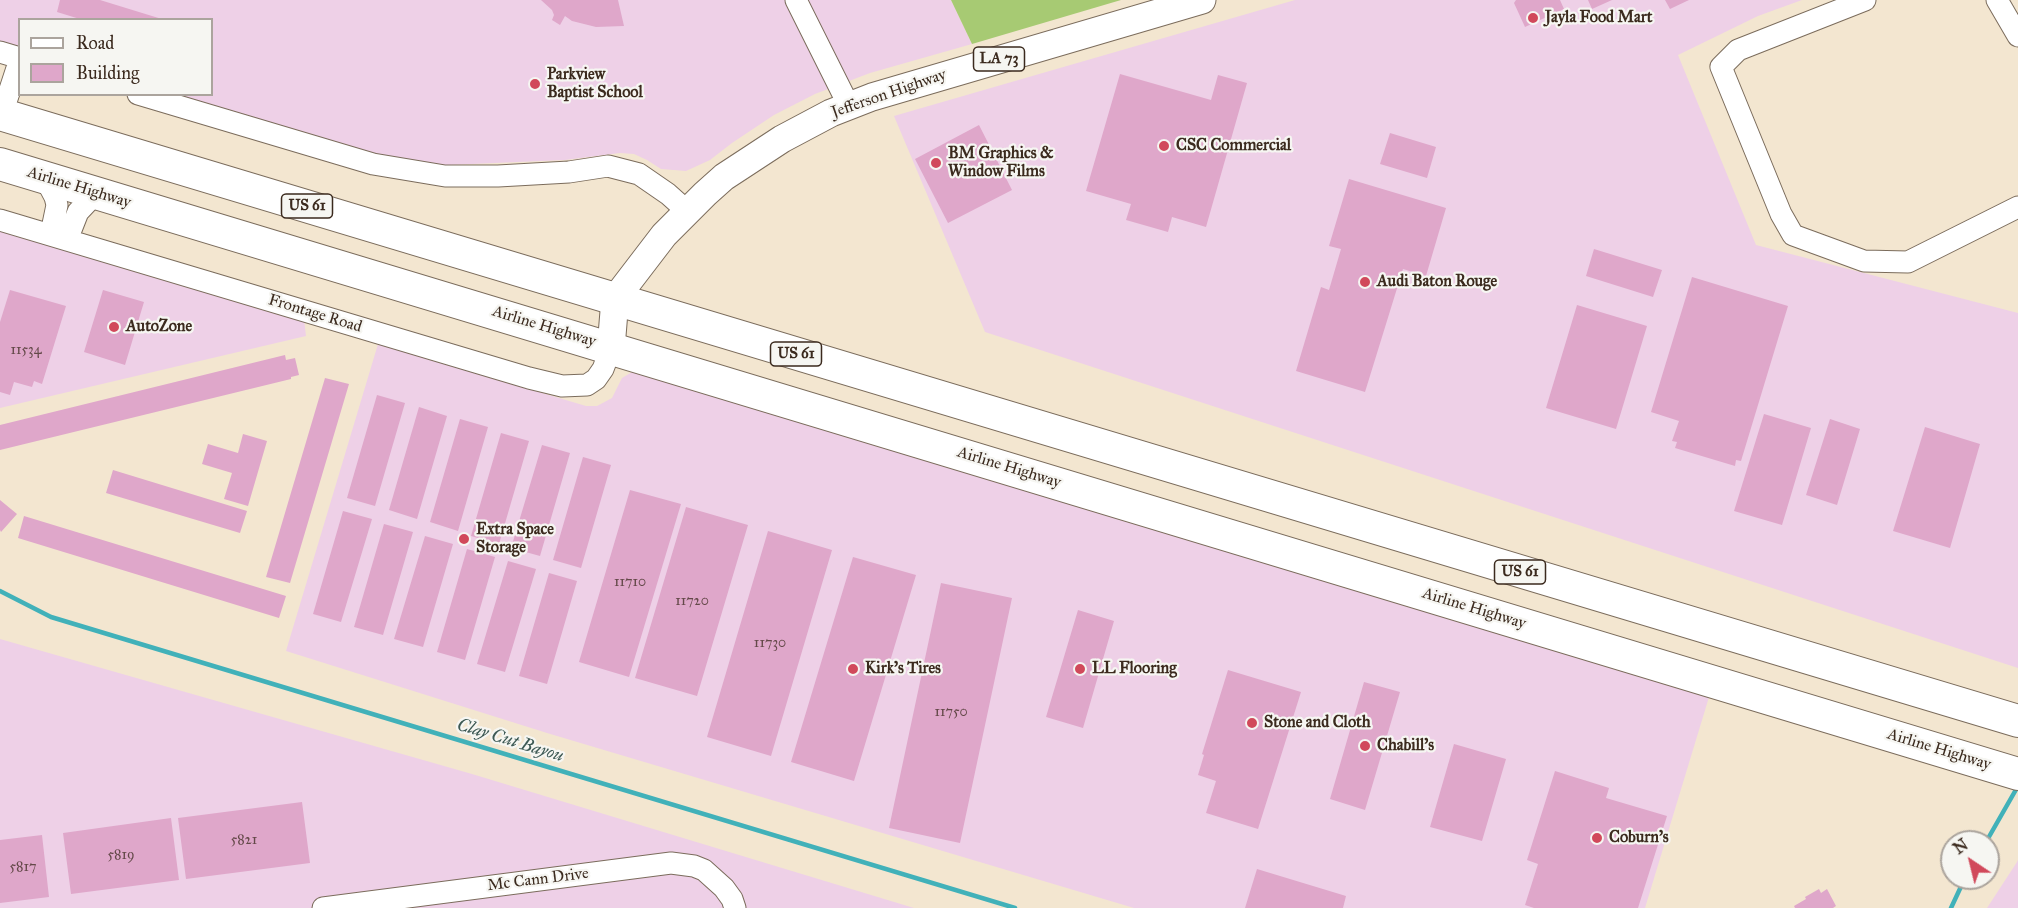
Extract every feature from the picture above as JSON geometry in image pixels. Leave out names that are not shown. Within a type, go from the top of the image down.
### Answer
[{"type":"highway","name":"US 61","points":[[1,119],[77,137],[2004,717]]},
{"type":"highway","name":"Airline Highway","points":[[18,174],[96,193],[2018,774]]},
{"type":"highway","points":[[958,453],[976,408]]},
{"type":"highway","points":[[1337,568],[1355,522]]},
{"type":"highway","points":[[1665,667],[1681,620]]},
{"type":"main road","name":"Jefferson Highway","points":[[615,299],[664,235],[724,177],[805,125],[900,88],[1202,0]]},
{"type":"main road","points":[[612,348],[615,299]]},
{"type":"street","points":[[796,0],[849,106]]},
{"type":"street","points":[[1865,0],[1738,50],[1721,67],[1781,214],[1793,235],[1864,261],[1908,262],[2018,207]]},
{"type":"street","points":[[1997,0],[2018,36]]},
{"type":"street","points":[[0,52],[18,58]]},
{"type":"street","points":[[1,119],[18,65]]},
{"type":"street","points":[[145,96],[373,164],[445,176],[568,172],[608,166],[639,174],[668,194],[687,211]]},
{"type":"street","points":[[18,174],[55,197],[59,237]]},
{"type":"street","points":[[59,237],[96,193]]},
{"type":"street","name":"Frontage Road","points":[[0,220],[528,378],[562,386],[587,385],[596,379],[612,348]]},
{"type":"street","name":"Mc Cann Drive","points":[[322,908],[671,863],[694,866],[704,870],[724,888],[735,908]]},
{"type":"shaded area","name":"Parkview Baptist School","points":[[0,0],[951,0],[972,44],[870,73],[815,94],[774,115],[710,160],[686,171],[661,169],[634,154],[620,153],[565,160],[425,166],[383,159],[164,96],[213,96],[213,18],[18,18],[18,51],[0,46]]},
{"type":"shaded area","points":[[1295,0],[1802,0],[1758,16],[1678,55],[1756,245],[2018,313],[2018,668],[985,332],[894,116]]},
{"type":"shaded area","points":[[0,231],[304,319],[306,336],[0,408]]},
{"type":"shaded area","points":[[378,344],[586,406],[597,406],[612,398],[622,378],[632,372],[651,376],[1709,697],[1645,908],[1134,908],[547,733],[286,651]]},
{"type":"shaded area","points":[[0,639],[472,774],[914,908],[0,908]]},
{"type":"shaded area","points":[[2018,860],[2018,908],[1987,908],[2000,890]]},
{"type":"green space","points":[[951,0],[1121,0],[972,44]]},
{"type":"building","points":[[60,0],[100,0],[158,18],[76,18],[57,12]]},
{"type":"building","points":[[541,0],[618,0],[624,26],[596,27],[572,21],[565,16],[560,25],[552,20],[554,15],[552,10]]},
{"type":"building","name":"Jayla Food Mart","points":[[1516,0],[1560,0],[1564,9],[1525,27],[1514,3]]},
{"type":"building","points":[[1588,0],[1612,0],[1592,9]]},
{"type":"building","points":[[1665,0],[1689,0],[1670,9]]},
{"type":"building","name":"CSC Commercial","points":[[1120,74],[1211,100],[1218,75],[1247,83],[1206,227],[1172,217],[1168,232],[1126,220],[1131,204],[1086,191]]},
{"type":"building","points":[[979,125],[1012,190],[948,223],[915,159]]},
{"type":"building","points":[[1390,133],[1436,147],[1427,178],[1380,164]]},
{"type":"building","name":"Audi Baton Rouge","points":[[1349,179],[1446,208],[1426,276],[1403,269],[1365,392],[1296,371],[1321,287],[1329,290],[1341,249],[1329,246]]},
{"type":"building","points":[[1594,249],[1662,270],[1653,297],[1586,276]]},
{"type":"building","points":[[1692,277],[1788,306],[1741,461],[1736,460],[1735,466],[1675,448],[1677,442],[1672,441],[1679,421],[1651,412]]},
{"type":"building","points":[[10,290],[66,306],[42,384],[34,381],[32,387],[14,382],[10,395],[0,392],[0,322]]},
{"type":"building","name":"AutoZone","points":[[103,290],[144,302],[125,365],[84,352]]},
{"type":"building","points":[[1577,305],[1647,326],[1616,429],[1546,408]]},
{"type":"building","points":[[285,355],[286,360],[295,358],[299,375],[291,379],[0,450],[0,425]]},
{"type":"building","points":[[325,378],[349,384],[290,583],[266,577]]},
{"type":"building","points":[[377,395],[405,403],[375,506],[347,498]]},
{"type":"building","points":[[419,407],[447,416],[417,519],[389,510]]},
{"type":"building","points":[[1764,414],[1811,428],[1782,525],[1734,511]]},
{"type":"building","points":[[460,419],[488,427],[458,531],[430,522]]},
{"type":"building","points":[[1830,419],[1860,429],[1837,505],[1806,495]]},
{"type":"building","points":[[1925,427],[1980,444],[1950,548],[1893,531]]},
{"type":"building","points":[[501,433],[529,441],[499,544],[471,536]]},
{"type":"building","points":[[243,434],[267,441],[248,506],[224,499],[232,473],[202,464],[208,444],[238,453]]},
{"type":"building","points":[[542,445],[570,453],[540,556],[511,548]]},
{"type":"building","points":[[583,457],[611,465],[581,568],[553,560]]},
{"type":"building","points":[[113,470],[247,511],[240,533],[106,493]]},
{"type":"building","points":[[630,490],[681,504],[629,677],[579,662]]},
{"type":"building","points":[[0,500],[17,514],[1,532],[0,530]]},
{"type":"building","points":[[686,507],[748,525],[697,696],[635,678]]},
{"type":"building","points":[[343,511],[372,519],[341,622],[313,614]]},
{"type":"building","points":[[24,516],[286,596],[279,618],[18,538]]},
{"type":"building","points":[[384,524],[413,532],[383,635],[354,627]]},
{"type":"building","points":[[768,531],[832,550],[771,756],[707,737]]},
{"type":"building","points":[[425,536],[453,544],[423,647],[394,639]]},
{"type":"building","points":[[467,549],[495,557],[465,660],[437,652]]},
{"type":"building","name":"Kirk's Tires","points":[[853,557],[916,575],[854,781],[791,762]]},
{"type":"building","points":[[508,561],[536,569],[505,672],[477,664]]},
{"type":"building","points":[[549,573],[577,581],[547,684],[519,676]]},
{"type":"building","points":[[941,583],[1012,598],[960,843],[889,828]]},
{"type":"building","name":"LL Flooring","points":[[1078,610],[1114,621],[1083,728],[1046,717]]},
{"type":"building","name":"Stone and Cloth","points":[[1228,670],[1301,692],[1258,829],[1206,813],[1216,781],[1198,775],[1204,755],[1202,754]]},
{"type":"building","name":"Chabill's","points":[[1364,682],[1400,692],[1365,810],[1330,799]]},
{"type":"building","points":[[1454,744],[1506,759],[1482,841],[1430,827]]},
{"type":"building","name":"Coburn's","points":[[1555,771],[1609,788],[1606,798],[1667,816],[1638,908],[1534,908],[1525,905],[1538,864],[1527,860]]},
{"type":"building","points":[[302,802],[310,863],[186,879],[178,818]]},
{"type":"building","points":[[171,818],[179,880],[71,894],[63,833]]},
{"type":"building","points":[[42,835],[49,897],[0,903],[0,840]]},
{"type":"building","points":[[1257,869],[1346,896],[1343,908],[1245,908]]},
{"type":"building","points":[[1819,889],[1821,893],[1827,889],[1836,906],[1833,908],[1795,908],[1794,906],[1806,899],[1805,897]]},
{"type":"waterway","name":"Clay Cut Bayou","points":[[0,591],[51,617],[1015,908]]},
{"type":"waterway","name":"Clay Cut Bayou","points":[[1993,830],[2018,786]]},
{"type":"waterway","name":"Clay Cut Bayou","points":[[1951,908],[1959,890]]},
{"type":"place","name":"Jayla Food Mart","points":[[1533,18]]},
{"type":"place","name":"Parkview Baptist School","points":[[535,84]]},
{"type":"place","name":"CSC Commercial","points":[[1164,146]]},
{"type":"place","name":"BM Graphics & Window Films","points":[[936,163]]},
{"type":"place","name":"Audi Baton Rouge","points":[[1365,282]]},
{"type":"place","name":"AutoZone","points":[[114,327]]},
{"type":"place","name":"Extra Space Storage","points":[[464,539]]},
{"type":"place","name":"Kirk's Tires","points":[[853,669]]},
{"type":"place","name":"LL Flooring","points":[[1080,669]]},
{"type":"place","name":"Stone and Cloth","points":[[1252,723]]},
{"type":"place","name":"Chabill's","points":[[1365,746]]},
{"type":"place","name":"Coburn's","points":[[1597,838]]}]
